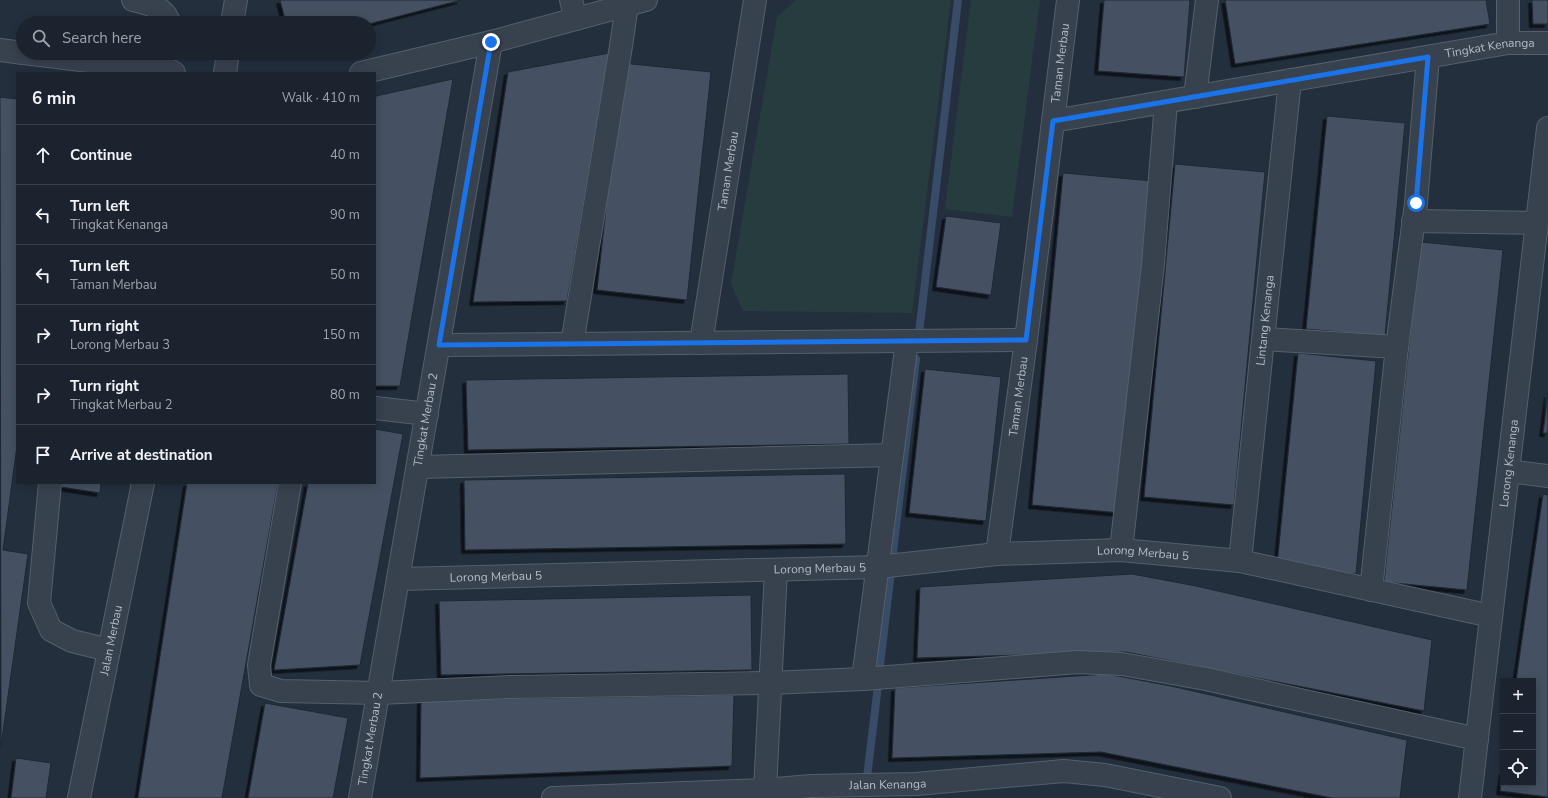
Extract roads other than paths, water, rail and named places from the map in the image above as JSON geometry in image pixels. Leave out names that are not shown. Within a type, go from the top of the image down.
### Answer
[{"type":"street","points":[[133,0],[154,5],[165,16]]},
{"type":"street","points":[[233,16],[236,0]]},
{"type":"street","name":"Taman Merbau","points":[[701,343],[756,0]]},
{"type":"street","name":"Taman Merbau","points":[[997,554],[1026,340],[1068,0]]},
{"type":"street","points":[[1195,97],[1207,0]]},
{"type":"street","points":[[1508,0],[1508,43]]},
{"type":"street","points":[[365,72],[491,42],[574,10],[636,3],[622,46],[572,344]]},
{"type":"street","name":"Tingkat Merbau 2","points":[[360,798],[491,42]]},
{"type":"street","name":"Tingkat Kenanga","points":[[1053,121],[1508,43],[1548,43]]},
{"type":"street","points":[[0,50],[16,52]]},
{"type":"street","points":[[1371,590],[1397,347],[1413,221],[1428,57]]},
{"type":"street","points":[[104,60],[173,66]]},
{"type":"street","points":[[225,72],[227,60]]},
{"type":"street","name":"Lintang Kenanga","points":[[1240,561],[1290,80]]},
{"type":"street","points":[[1121,550],[1153,265],[1166,102]]},
{"type":"street","name":"Lorong Kenanga","points":[[1470,798],[1548,128]]},
{"type":"street","points":[[1413,221],[1537,223]]},
{"type":"street","points":[[1264,339],[1397,347]]},
{"type":"street","points":[[439,345],[1026,340]]},
{"type":"street","points":[[863,679],[907,341]]},
{"type":"street","points":[[376,408],[427,414]]},
{"type":"street","points":[[418,467],[892,455]]},
{"type":"street","points":[[1508,471],[1548,476]]},
{"type":"street","points":[[50,484],[39,603],[51,630],[72,641],[110,650]]},
{"type":"street","name":"Jalan Merbau","points":[[79,798],[143,484]]},
{"type":"street","points":[[290,484],[259,665],[260,685],[281,691],[379,693],[518,687],[770,683],[863,679],[1077,662],[1122,664],[1206,679],[1477,739]]},
{"type":"street","name":"Lorong Merbau 5","points":[[398,579],[878,567],[997,554],[1121,550],[1240,561],[1491,616]]},
{"type":"street","points":[[765,790],[776,570]]},
{"type":"street","name":"Jalan Kenanga","points":[[553,798],[765,790],[811,792],[918,791],[1064,771],[1105,774],[1220,798]]},
{"type":"waterway","points":[[919,333],[958,0]]},
{"type":"waterway","points":[[892,560],[916,359]]},
{"type":"waterway","points":[[879,673],[891,572]]},
{"type":"waterway","points":[[867,777],[878,686]]}]
